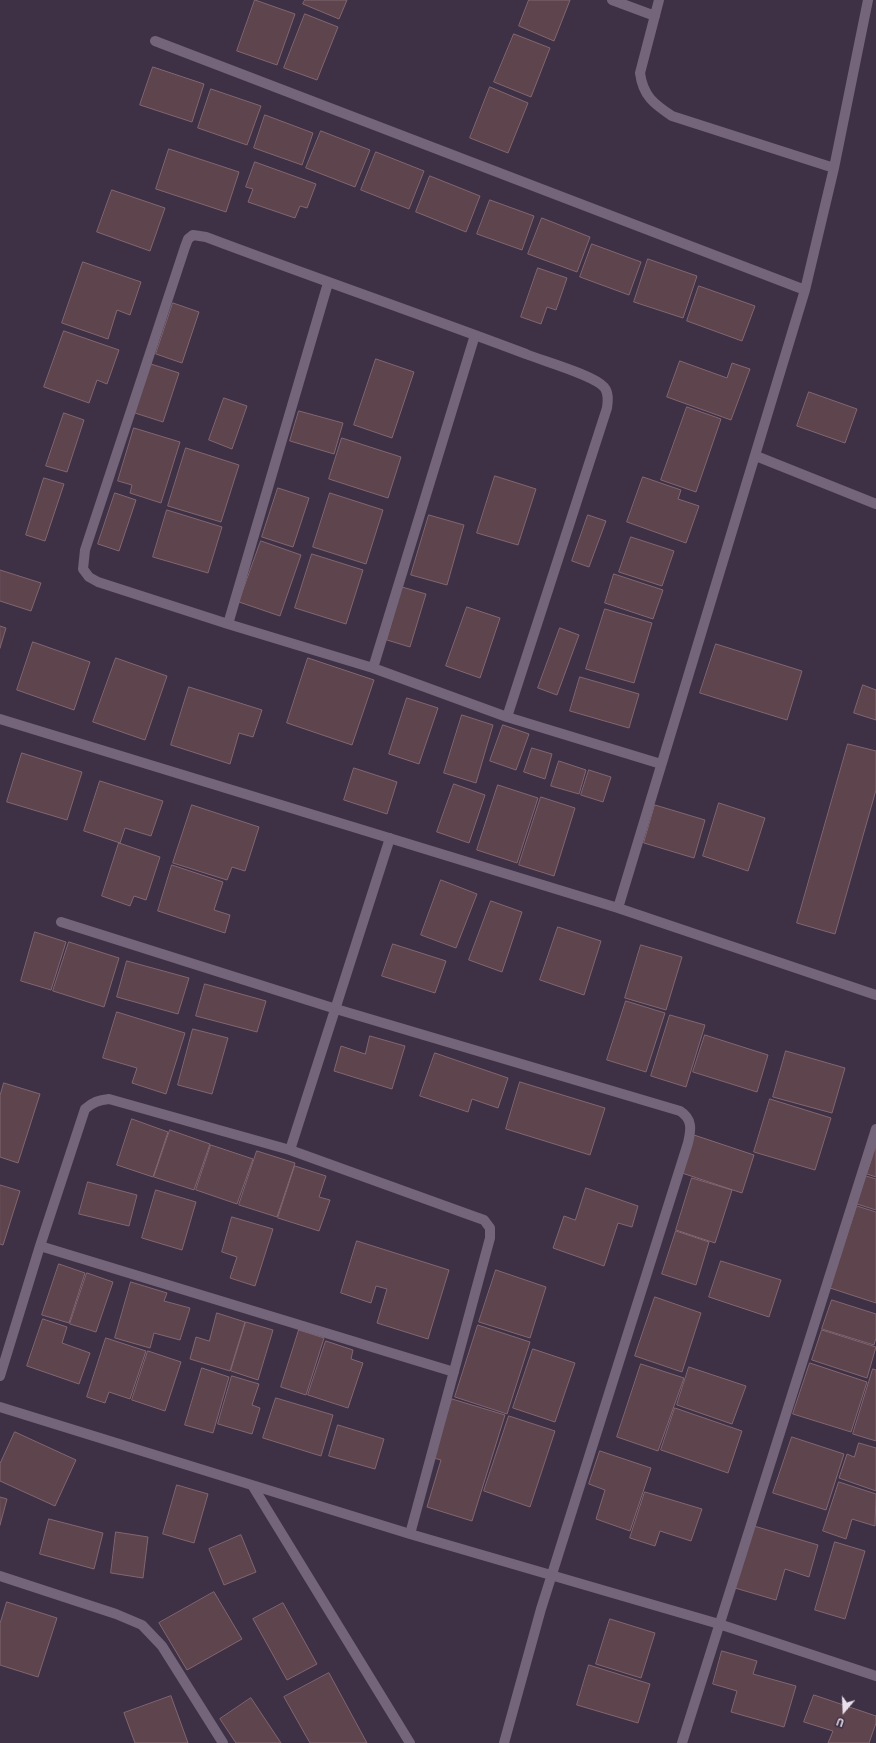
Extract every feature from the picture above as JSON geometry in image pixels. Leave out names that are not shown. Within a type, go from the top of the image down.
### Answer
[{"type":"street","points":[[612,0],[655,16]]},
{"type":"street","points":[[659,0],[640,74],[642,86],[648,97],[658,107],[672,116],[834,168]]},
{"type":"street","points":[[618,908],[805,290],[834,168],[868,0]]},
{"type":"street","points":[[155,41],[805,290]]},
{"type":"street","points":[[507,717],[607,408],[608,397],[604,388],[585,377],[476,335],[328,283],[206,237],[193,235],[188,240],[85,550],[83,569],[89,577],[98,582],[228,624],[373,668],[507,717],[661,764]]},
{"type":"street","points":[[228,624],[328,283]]},
{"type":"street","points":[[373,668],[476,335]]},
{"type":"street","points":[[756,456],[876,504]]},
{"type":"street","points":[[0,719],[618,908],[876,995]]},
{"type":"street","points":[[290,1150],[390,838]]},
{"type":"street","points":[[61,922],[336,1009],[680,1111],[686,1114],[690,1120],[691,1129],[688,1143],[553,1575],[541,1609],[504,1743]]},
{"type":"street","points":[[0,1376],[40,1246],[86,1109],[92,1103],[100,1100],[109,1099],[290,1150],[484,1220],[490,1228],[490,1238],[410,1534]]},
{"type":"street","points":[[682,1743],[876,1129]]},
{"type":"street","points":[[40,1246],[454,1372]]},
{"type":"street","points":[[0,1408],[410,1534],[719,1624],[876,1676]]},
{"type":"street","points":[[252,1485],[410,1743]]},
{"type":"street","points":[[0,1576],[116,1614],[142,1625],[162,1646],[223,1743]]},
{"type":"building","points":[[255,0],[295,14],[277,65],[237,51]]},
{"type":"building","points":[[305,0],[347,0],[339,19],[303,4]]},
{"type":"building","points":[[529,0],[570,0],[554,41],[519,26]]},
{"type":"building","points":[[305,14],[338,27],[317,80],[284,68]]},
{"type":"building","points":[[514,34],[550,48],[531,97],[494,82]]},
{"type":"building","points":[[153,67],[204,84],[192,122],[140,105]]},
{"type":"building","points":[[490,87],[528,103],[508,153],[470,138]]},
{"type":"building","points":[[211,89],[261,106],[247,145],[198,128]]},
{"type":"building","points":[[265,115],[313,133],[302,165],[254,148]]},
{"type":"building","points":[[321,131],[370,150],[355,187],[306,168]]},
{"type":"building","points":[[169,149],[239,172],[226,212],[156,189]]},
{"type":"building","points":[[376,152],[424,171],[409,209],[361,190]]},
{"type":"building","points":[[255,162],[316,184],[307,208],[300,206],[295,218],[248,202],[253,189],[246,187]]},
{"type":"building","points":[[430,176],[480,196],[466,232],[416,212]]},
{"type":"building","points":[[112,190],[165,208],[150,251],[97,232]]},
{"type":"building","points":[[490,200],[534,216],[522,250],[477,234]]},
{"type":"building","points":[[542,218],[590,237],[577,272],[528,254]]},
{"type":"building","points":[[592,244],[641,262],[629,295],[580,277]]},
{"type":"building","points":[[648,259],[697,276],[683,318],[634,302]]},
{"type":"building","points":[[83,262],[141,282],[130,315],[117,310],[108,339],[62,323]]},
{"type":"building","points":[[538,268],[567,278],[556,310],[547,307],[541,324],[521,317]]},
{"type":"building","points":[[699,286],[755,306],[742,341],[687,321]]},
{"type":"building","points":[[173,303],[199,312],[182,363],[156,354]]},
{"type":"building","points":[[64,331],[119,350],[107,384],[97,380],[89,403],[44,387]]},
{"type":"building","points":[[376,359],[414,372],[392,438],[354,425]]},
{"type":"building","points":[[680,361],[727,378],[732,363],[750,369],[731,420],[667,397]]},
{"type":"building","points":[[151,364],[179,373],[163,422],[135,413]]},
{"type":"building","points":[[809,392],[857,409],[845,443],[797,426]]},
{"type":"building","points":[[224,398],[247,406],[232,449],[209,440]]},
{"type":"building","points":[[687,407],[721,419],[696,492],[661,480]]},
{"type":"building","points":[[299,411],[343,423],[334,454],[290,441]]},
{"type":"building","points":[[64,413],[84,420],[67,472],[46,466]]},
{"type":"building","points":[[134,428],[180,442],[161,503],[130,493],[132,485],[118,481]]},
{"type":"building","points":[[342,438],[401,457],[388,498],[329,479]]},
{"type":"building","points":[[186,448],[239,465],[221,522],[168,506]]},
{"type":"building","points":[[495,476],[536,489],[518,545],[477,533]]},
{"type":"building","points":[[643,477],[681,490],[678,499],[699,506],[686,543],[627,522]]},
{"type":"building","points":[[44,478],[64,484],[45,541],[26,535]]},
{"type":"building","points":[[278,488],[309,498],[293,547],[262,537]]},
{"type":"building","points":[[115,493],[136,500],[119,551],[98,544]]},
{"type":"building","points":[[330,493],[383,510],[366,564],[313,547]]},
{"type":"building","points":[[167,510],[222,527],[208,573],[153,557]]},
{"type":"building","points":[[429,515],[464,525],[447,585],[411,575]]},
{"type":"building","points":[[588,515],[606,521],[589,567],[572,561]]},
{"type":"building","points":[[631,537],[674,551],[662,586],[619,572]]},
{"type":"building","points":[[261,541],[301,555],[280,616],[239,602]]},
{"type":"building","points":[[312,554],[363,570],[346,624],[295,608]]},
{"type":"building","points":[[0,570],[41,583],[31,611],[0,601]]},
{"type":"building","points":[[614,574],[663,590],[653,619],[605,603]]},
{"type":"building","points":[[402,587],[426,594],[410,647],[387,640]]},
{"type":"building","points":[[467,607],[500,618],[480,678],[446,666]]},
{"type":"building","points":[[605,609],[652,623],[634,683],[586,669]]},
{"type":"building","points":[[0,626],[6,628],[0,648]]},
{"type":"building","points":[[560,628],[579,635],[557,695],[538,688]]},
{"type":"building","points":[[33,642],[90,662],[74,710],[17,690]]},
{"type":"building","points":[[716,644],[802,671],[787,720],[700,693]]},
{"type":"building","points":[[116,658],[167,676],[145,740],[93,722]]},
{"type":"building","points":[[308,658],[374,680],[352,745],[287,723]]},
{"type":"building","points":[[580,677],[639,694],[629,728],[570,711]]},
{"type":"building","points":[[863,685],[876,690],[876,720],[854,713]]},
{"type":"building","points":[[189,687],[262,710],[253,737],[239,733],[230,764],[171,745]]},
{"type":"building","points":[[407,698],[438,708],[419,764],[389,754]]},
{"type":"building","points":[[462,715],[493,725],[476,783],[444,773]]},
{"type":"building","points":[[503,725],[529,734],[516,770],[490,761]]},
{"type":"building","points":[[848,744],[876,751],[876,790],[835,934],[797,923]]},
{"type":"building","points":[[532,748],[552,754],[545,779],[524,772]]},
{"type":"building","points":[[22,753],[82,772],[67,820],[7,802]]},
{"type":"building","points":[[559,761],[586,770],[579,794],[551,786]]},
{"type":"building","points":[[354,768],[397,782],[387,814],[344,800]]},
{"type":"building","points":[[589,770],[611,777],[603,802],[581,795]]},
{"type":"building","points":[[100,781],[163,801],[151,836],[125,828],[120,843],[84,831]]},
{"type":"building","points":[[454,784],[485,795],[469,843],[437,832]]},
{"type":"building","points":[[498,785],[538,798],[517,863],[477,850]]},
{"type":"building","points":[[541,797],[575,808],[554,876],[519,865]]},
{"type":"building","points":[[719,803],[765,818],[748,871],[703,856]]},
{"type":"building","points":[[192,805],[259,827],[245,871],[232,867],[227,880],[173,863]]},
{"type":"building","points":[[655,805],[705,820],[694,858],[644,843]]},
{"type":"building","points":[[119,843],[160,857],[146,900],[134,896],[130,906],[102,896]]},
{"type":"building","points":[[172,865],[223,882],[214,910],[230,915],[225,933],[158,911]]},
{"type":"building","points":[[441,880],[477,894],[456,948],[421,935]]},
{"type":"building","points":[[491,901],[522,912],[502,972],[469,960]]},
{"type":"building","points":[[558,927],[601,941],[584,995],[540,980]]},
{"type":"building","points":[[35,932],[66,942],[51,990],[21,981]]},
{"type":"building","points":[[69,942],[119,958],[104,1007],[53,991]]},
{"type":"building","points":[[393,944],[446,961],[435,993],[382,976]]},
{"type":"building","points":[[641,945],[682,957],[666,1010],[625,998]]},
{"type":"building","points":[[127,961],[189,978],[178,1014],[117,997]]},
{"type":"building","points":[[205,984],[266,1001],[257,1032],[196,1016]]},
{"type":"building","points":[[626,1001],[665,1013],[646,1072],[607,1060]]},
{"type":"building","points":[[117,1012],[185,1033],[166,1094],[132,1083],[137,1068],[103,1058]]},
{"type":"building","points":[[670,1015],[705,1025],[686,1087],[651,1076]]},
{"type":"building","points":[[193,1029],[228,1038],[212,1094],[178,1085]]},
{"type":"building","points":[[705,1035],[768,1055],[757,1092],[693,1072]]},
{"type":"building","points":[[370,1036],[405,1046],[392,1089],[334,1071],[341,1046],[365,1054]]},
{"type":"building","points":[[786,1051],[845,1068],[832,1113],[773,1097]]},
{"type":"building","points":[[435,1053],[508,1078],[498,1108],[472,1099],[468,1112],[420,1096]]},
{"type":"building","points":[[520,1082],[605,1108],[590,1155],[506,1129]]},
{"type":"building","points":[[4,1083],[40,1094],[18,1163],[0,1157],[0,1096]]},
{"type":"building","points":[[770,1099],[831,1118],[815,1170],[754,1152]]},
{"type":"building","points":[[132,1119],[168,1132],[153,1177],[117,1165]]},
{"type":"building","points":[[170,1130],[210,1144],[194,1190],[154,1177]]},
{"type":"building","points":[[694,1135],[754,1155],[742,1193],[682,1173]]},
{"type":"building","points":[[211,1145],[253,1159],[237,1204],[196,1190]]},
{"type":"building","points":[[876,1146],[876,1177],[867,1174]]},
{"type":"building","points":[[257,1151],[295,1163],[277,1217],[239,1205]]},
{"type":"building","points":[[295,1166],[326,1176],[319,1197],[330,1200],[319,1231],[278,1218]]},
{"type":"building","points":[[866,1176],[876,1179],[876,1210],[857,1204]]},
{"type":"building","points":[[692,1178],[732,1190],[715,1243],[676,1230]]},
{"type":"building","points":[[88,1182],[137,1195],[129,1226],[79,1214]]},
{"type":"building","points":[[0,1185],[20,1191],[3,1245],[0,1244]]},
{"type":"building","points":[[586,1188],[638,1206],[632,1227],[618,1223],[604,1266],[553,1248],[564,1216],[575,1220]]},
{"type":"building","points":[[156,1190],[196,1202],[182,1250],[142,1238]]},
{"type":"building","points":[[857,1206],[876,1212],[876,1303],[830,1288]]},
{"type":"building","points":[[232,1217],[273,1229],[255,1286],[230,1278],[237,1257],[222,1252]]},
{"type":"building","points":[[676,1231],[709,1242],[696,1285],[662,1274]]},
{"type":"building","points":[[357,1241],[449,1270],[428,1339],[377,1323],[387,1289],[376,1286],[371,1303],[341,1293]]},
{"type":"building","points":[[721,1261],[781,1280],[769,1317],[709,1297]]},
{"type":"building","points":[[59,1264],[85,1273],[69,1323],[42,1315]]},
{"type":"building","points":[[496,1270],[546,1287],[530,1338],[479,1322]]},
{"type":"building","points":[[87,1273],[113,1282],[96,1332],[70,1324]]},
{"type":"building","points":[[131,1282],[167,1293],[164,1301],[190,1308],[180,1340],[154,1333],[150,1348],[115,1338]]},
{"type":"building","points":[[655,1297],[701,1313],[682,1372],[635,1356]]},
{"type":"building","points":[[832,1300],[876,1314],[876,1338],[874,1345],[822,1329]]},
{"type":"building","points":[[217,1313],[245,1322],[230,1371],[190,1359],[196,1337],[209,1341]]},
{"type":"building","points":[[43,1319],[67,1327],[62,1343],[90,1353],[79,1384],[27,1366]]},
{"type":"building","points":[[246,1322],[273,1330],[258,1380],[231,1371]]},
{"type":"building","points":[[478,1325],[530,1342],[507,1414],[455,1397]]},
{"type":"building","points":[[299,1330],[324,1338],[306,1395],[281,1387]]},
{"type":"building","points":[[822,1330],[876,1347],[867,1378],[812,1360]]},
{"type":"building","points":[[106,1338],[146,1351],[130,1399],[109,1392],[105,1403],[87,1397]]},
{"type":"building","points":[[326,1341],[353,1350],[351,1359],[363,1363],[348,1408],[308,1395]]},
{"type":"building","points":[[533,1349],[575,1363],[555,1422],[513,1408]]},
{"type":"building","points":[[148,1351],[181,1362],[165,1411],[132,1400]]},
{"type":"building","points":[[810,1363],[867,1382],[851,1432],[793,1414]]},
{"type":"building","points":[[641,1364],[684,1378],[658,1451],[617,1437]]},
{"type":"building","points":[[689,1367],[746,1386],[732,1424],[677,1405]]},
{"type":"building","points":[[202,1368],[229,1377],[213,1433],[185,1425]]},
{"type":"building","points":[[873,1369],[876,1370],[876,1441],[853,1434]]},
{"type":"building","points":[[232,1376],[259,1384],[252,1405],[260,1408],[252,1434],[218,1424]]},
{"type":"building","points":[[276,1398],[333,1415],[321,1456],[263,1438]]},
{"type":"building","points":[[452,1399],[505,1415],[472,1521],[427,1507],[441,1460],[434,1458]]},
{"type":"building","points":[[675,1408],[742,1431],[728,1473],[661,1450]]},
{"type":"building","points":[[509,1416],[555,1431],[530,1507],[484,1491]]},
{"type":"building","points":[[338,1425],[384,1439],[375,1469],[329,1456]]},
{"type":"building","points":[[15,1432],[76,1460],[55,1506],[0,1481],[0,1464]]},
{"type":"building","points":[[792,1437],[844,1454],[826,1510],[773,1493]]},
{"type":"building","points":[[859,1443],[876,1448],[876,1491],[839,1478],[847,1454],[854,1457]]},
{"type":"building","points":[[600,1451],[651,1468],[630,1531],[596,1519],[605,1490],[589,1484]]},
{"type":"building","points":[[839,1482],[876,1494],[875,1526],[852,1519],[846,1539],[823,1531]]},
{"type":"building","points":[[177,1485],[208,1494],[194,1543],[163,1534]]},
{"type":"building","points":[[645,1492],[702,1509],[691,1541],[660,1531],[655,1546],[630,1538]]},
{"type":"building","points":[[0,1497],[7,1499],[0,1525]]},
{"type":"building","points":[[49,1519],[103,1533],[94,1569],[40,1554]]},
{"type":"building","points":[[754,1526],[818,1545],[809,1577],[785,1569],[776,1600],[735,1588]]},
{"type":"building","points":[[116,1532],[148,1537],[143,1578],[111,1573]]},
{"type":"building","points":[[241,1535],[256,1572],[224,1585],[209,1549]]},
{"type":"building","points":[[835,1542],[865,1551],[845,1619],[815,1610]]},
{"type":"building","points":[[214,1592],[242,1639],[187,1670],[159,1623]]},
{"type":"building","points":[[7,1602],[57,1618],[38,1677],[0,1665],[0,1624]]},
{"type":"building","points":[[283,1603],[317,1664],[287,1680],[253,1619]]},
{"type":"building","points":[[610,1619],[655,1633],[641,1678],[596,1664]]},
{"type":"building","points":[[722,1651],[757,1661],[753,1674],[796,1686],[784,1727],[731,1712],[737,1691],[713,1684]]},
{"type":"building","points":[[589,1665],[650,1684],[638,1723],[577,1705]]},
{"type":"building","points":[[329,1673],[367,1743],[310,1743],[284,1697]]},
{"type":"building","points":[[814,1695],[876,1716],[876,1723],[869,1743],[828,1743],[833,1731],[804,1722]]},
{"type":"building","points":[[171,1696],[188,1743],[135,1743],[124,1713]]},
{"type":"building","points":[[251,1698],[281,1743],[236,1743],[220,1719]]}]
